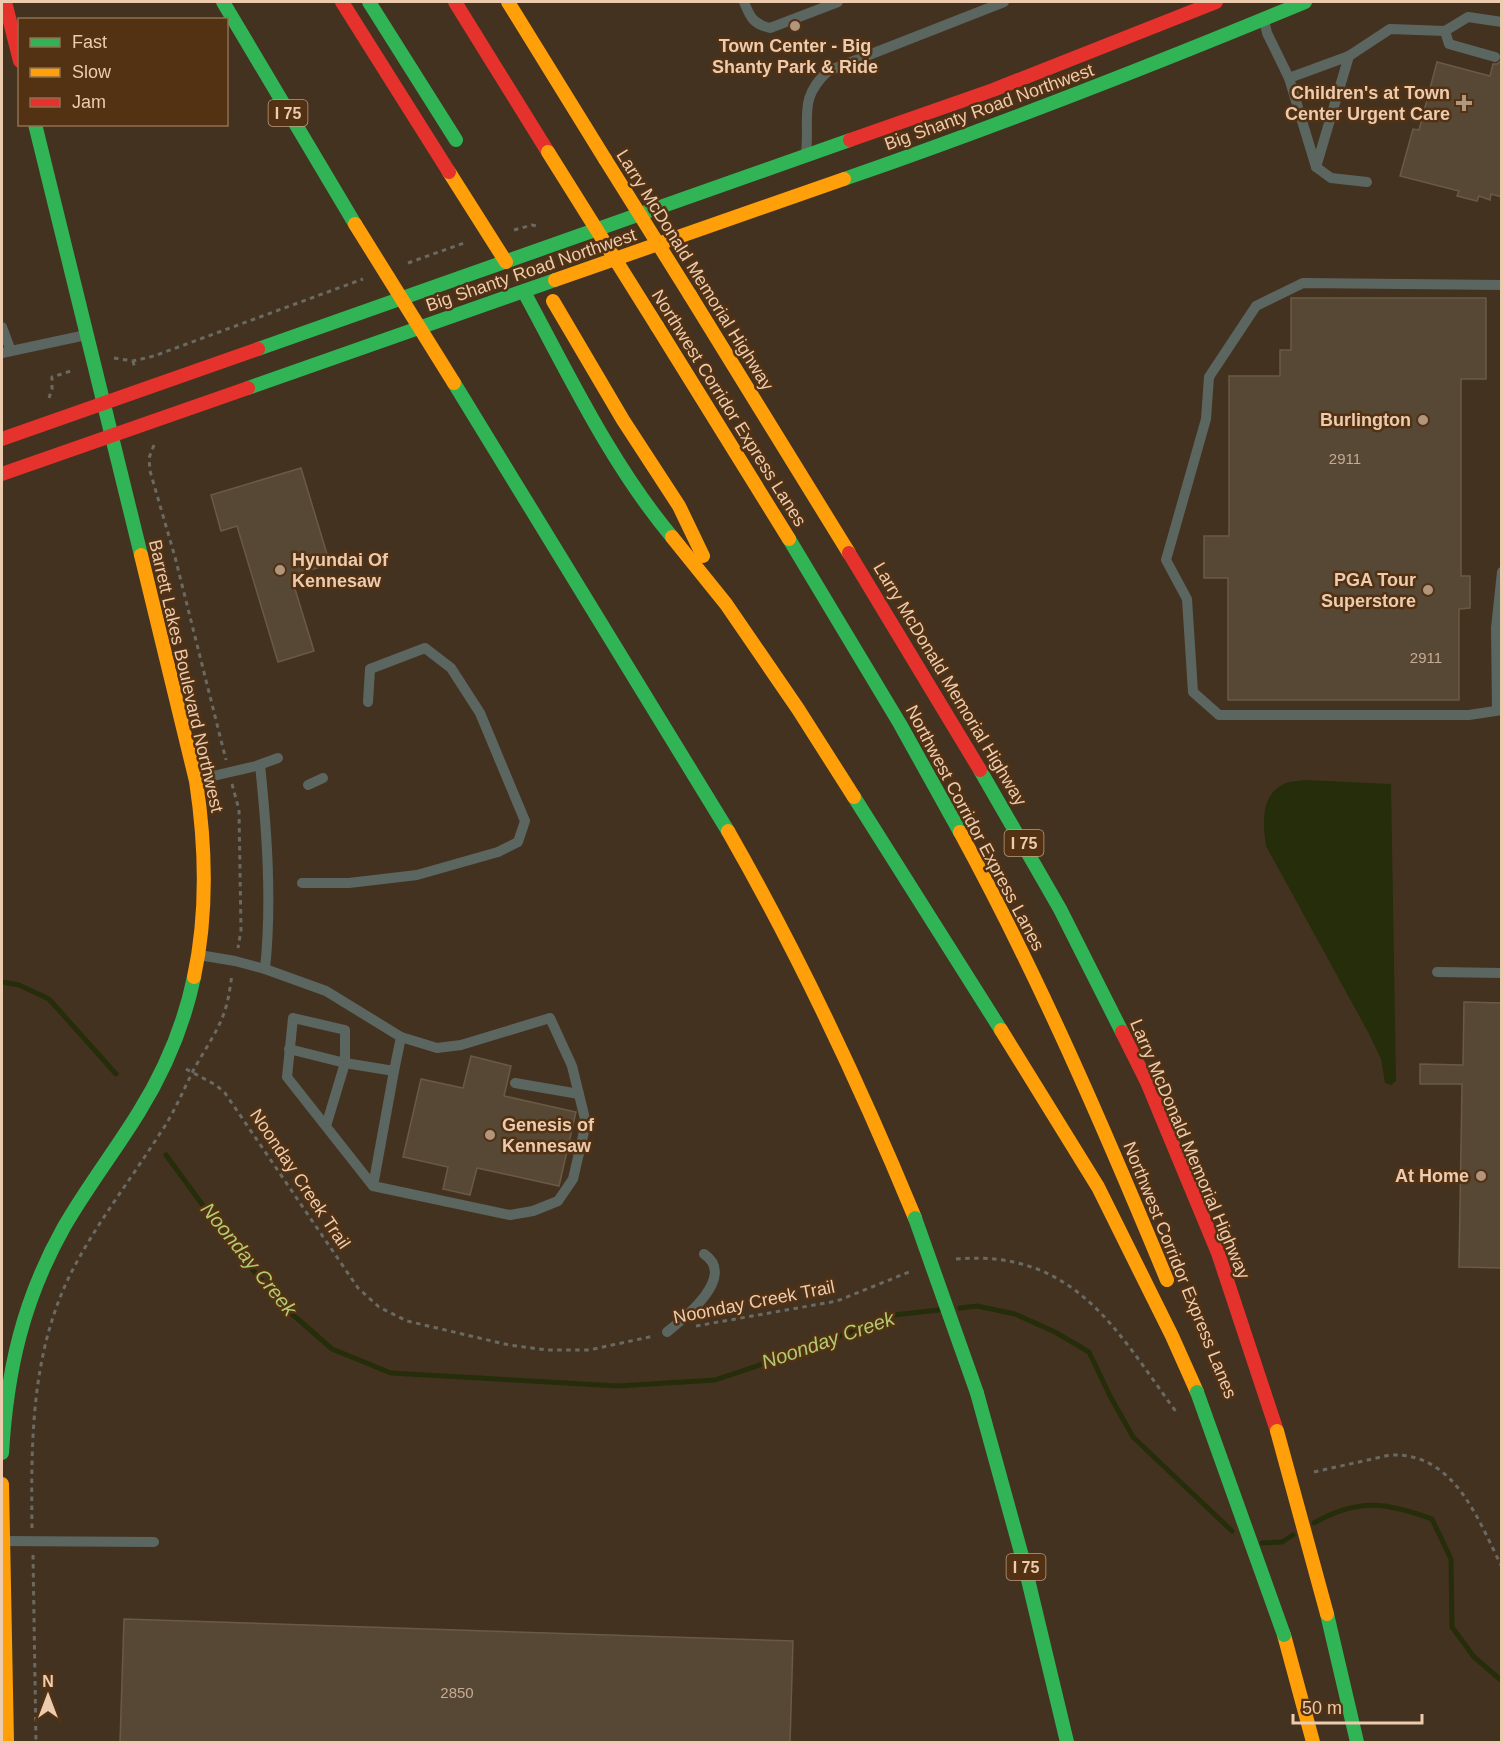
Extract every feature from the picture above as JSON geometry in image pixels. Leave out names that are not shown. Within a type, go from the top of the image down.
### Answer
[{"type":"main road","points":[[5,2],[18,53]]},
{"type":"main road","name":"I 75","points":[[223,2],[355,224],[704,789],[798,958],[859,1086],[915,1218],[947,1304],[977,1393],[1006,1491],[1067,1743]]},
{"type":"main road","points":[[342,2],[515,277],[598,428],[655,517],[726,604],[798,710],[1015,1051],[1098,1187],[1172,1336],[1197,1392],[1284,1635]]},
{"type":"main road","points":[[369,2],[461,150]]},
{"type":"main road","name":"Northwest Corridor Express Lanes","points":[[455,2],[787,536],[914,750],[975,860],[1033,974],[1174,1298]]},
{"type":"main road","name":"Larry McDonald Memorial Highway","points":[[508,2],[954,723],[1060,909],[1147,1082],[1218,1253],[1277,1431],[1327,1614],[1357,1743]]},
{"type":"main road","name":"Big Shanty Road Northwest","points":[[515,277],[523,250],[805,157],[993,90],[1216,2]]},
{"type":"main road","name":"Big Shanty Road Northwest","points":[[2,439],[102,403],[515,277],[544,285],[998,124],[1262,15],[1305,2]]},
{"type":"main road","name":"Barrett Lakes Boulevard Northwest","points":[[2,1453],[5,1396],[14,1347],[21,1320],[41,1271],[60,1233],[143,1106],[167,1061],[189,998],[204,923],[206,867],[203,824],[196,781],[35,126]]},
{"type":"main road","points":[[523,250],[623,420],[679,506],[726,604]]},
{"type":"main road","name":"Big Shanty Road Northwest","points":[[2,474],[110,436],[515,277]]},
{"type":"main road","name":"Northwest Corridor Express Lanes","points":[[1221,1419],[1313,1743]]},
{"type":"main road","points":[[2,1484],[7,1743]]},
{"type":"lane","points":[[744,2],[751,19],[758,25],[770,28],[838,2]]},
{"type":"lane","points":[[805,157],[809,94],[816,82],[828,71],[1004,2]]},
{"type":"lane","points":[[1262,15],[1267,33],[1289,78],[1316,167],[1331,178],[1367,182]]},
{"type":"lane","points":[[1289,78],[1348,56],[1390,28],[1445,31],[1468,16],[1502,22]]},
{"type":"lane","points":[[1445,31],[1449,44],[1495,57]]},
{"type":"lane","points":[[1316,167],[1348,56]]},
{"type":"lane","points":[[1502,285],[1303,283],[1256,306],[1209,377],[1206,419],[1166,560],[1187,599],[1193,692],[1219,715],[1469,715],[1499,710],[1497,628],[1502,572]]},
{"type":"lane","points":[[2,327],[6,352],[86,335]]},
{"type":"lane","points":[[302,883],[348,883],[417,875],[498,852],[518,842],[525,821],[480,713],[451,669],[425,648],[370,669],[368,702]]},
{"type":"lane","points":[[196,781],[260,765],[278,758]]},
{"type":"lane","points":[[260,765],[264,805],[269,934],[266,969]]},
{"type":"lane","points":[[308,785],[323,778]]},
{"type":"lane","points":[[199,955],[266,969],[326,992],[401,1037],[436,1048],[461,1045],[550,1018],[572,1066],[586,1123],[573,1179],[558,1201],[533,1211],[510,1215],[373,1186],[287,1077],[293,1018],[345,1030],[345,1062],[326,1126]]},
{"type":"lane","points":[[1437,972],[1502,974]]},
{"type":"lane","points":[[373,1186],[401,1037]]},
{"type":"lane","points":[[289,1049],[394,1071]]},
{"type":"lane","points":[[515,1083],[579,1094]]},
{"type":"lane","points":[[667,1332],[685,1318],[712,1286],[715,1267],[711,1258],[704,1254]]},
{"type":"lane","points":[[3,1541],[154,1542]]},
{"type":"path","name":"Noonday Creek Trail","points":[[167,1061],[216,1085],[225,1094],[358,1288],[392,1315],[435,1329],[509,1345],[547,1350],[589,1350],[638,1341],[667,1332]]},
{"type":"path","points":[[32,1498],[31,1465],[35,1388],[40,1360],[59,1302],[89,1239],[159,1136],[178,1105],[192,1072]]},
{"type":"path","points":[[947,1261],[962,1258],[996,1258],[1037,1269],[1077,1290],[1107,1318],[1177,1413]]},
{"type":"path","name":"Noonday Creek Trail","points":[[695,1326],[837,1301],[919,1269]]},
{"type":"path","points":[[1308,1473],[1390,1455],[1420,1459],[1433,1466],[1462,1491],[1502,1567]]},
{"type":"path","points":[[33,1572],[36,1743]]},
{"type":"shaded area","points":[[1305,780],[1391,784],[1396,1081],[1391,1085],[1385,1083],[1381,1059],[1368,1032],[1266,846],[1264,821],[1266,804],[1270,797],[1284,784]]},
{"type":"building","name":"Children's at Town Center Urgent Care","points":[[1502,60],[1502,197],[1491,194],[1490,200],[1479,196],[1477,201],[1457,196],[1459,191],[1400,176],[1413,129],[1419,130],[1437,62],[1490,76],[1493,64]]},
{"type":"building","points":[[1291,298],[1486,298],[1486,379],[1461,379],[1461,576],[1470,576],[1470,608],[1459,609],[1459,700],[1228,700],[1228,578],[1204,578],[1204,536],[1229,536],[1229,376],[1280,376],[1280,350],[1291,350]]},
{"type":"building","name":"Hyundai Of Kennesaw","points":[[301,468],[330,564],[291,576],[314,651],[278,662],[237,526],[221,531],[211,495]]},
{"type":"building","name":"At Home","points":[[1464,1002],[1502,1003],[1502,1268],[1459,1267],[1462,1084],[1420,1084],[1420,1064],[1463,1065]]},
{"type":"building","name":"Genesis of Kennesaw","points":[[471,1056],[511,1066],[504,1096],[576,1112],[559,1186],[477,1168],[470,1195],[443,1189],[448,1167],[403,1157],[421,1079],[463,1088]]},
{"type":"building","points":[[124,1619],[793,1641],[790,1743],[120,1743]]},
{"type":"waterway","name":"Noonday Creek","points":[[2,982],[19,985],[49,999],[116,1074]]},
{"type":"waterway","name":"Noonday Creek","points":[[166,1155],[232,1245],[283,1306],[332,1349],[391,1373],[618,1386],[715,1380],[802,1351],[894,1315],[939,1310]]},
{"type":"waterway","name":"Noonday Creek","points":[[960,1308],[977,1306],[1015,1314],[1055,1332],[1089,1352],[1133,1437],[1232,1531]]},
{"type":"waterway","name":"Noonday Creek","points":[[1314,1523],[1345,1509],[1372,1505],[1400,1509],[1432,1519],[1451,1559],[1452,1627],[1474,1657],[1502,1681]]},
{"type":"waterway","name":"Noonday Creek","points":[[1262,1543],[1282,1542],[1293,1535]]},
{"type":"traffic: fast","points":[[223,2],[355,224]]},
{"type":"traffic: fast","points":[[369,2],[456,140]]},
{"type":"traffic: fast","points":[[844,179],[1076,94],[1305,2]]},
{"type":"traffic: fast","points":[[35,126],[141,555]]},
{"type":"traffic: fast","points":[[258,349],[850,140]]},
{"type":"traffic: fast","points":[[248,388],[555,280]]},
{"type":"traffic: fast","points":[[524,292],[610,449],[629,480],[672,537]]},
{"type":"traffic: fast","points":[[454,383],[728,831]]},
{"type":"traffic: fast","points":[[789,539],[900,724],[960,832]]},
{"type":"traffic: fast","points":[[980,770],[1060,909],[1122,1032]]},
{"type":"traffic: fast","points":[[854,797],[1001,1030]]},
{"type":"traffic: fast","points":[[2,1453],[4,1422],[13,1364],[38,1281],[64,1227],[157,1080],[173,1047],[194,977]]},
{"type":"traffic: fast","points":[[915,1218],[977,1393]]},
{"type":"traffic: fast","points":[[1197,1392],[1284,1635]]},
{"type":"traffic: fast","points":[[977,1393],[1025,1567],[1067,1742]]},
{"type":"traffic: fast","points":[[1327,1614],[1357,1742]]},
{"type":"traffic: slow","points":[[508,2],[605,159]]},
{"type":"traffic: slow","points":[[548,152],[657,326]]},
{"type":"traffic: slow","points":[[605,159],[690,295]]},
{"type":"traffic: slow","points":[[449,172],[506,262]]},
{"type":"traffic: slow","points":[[555,280],[844,179]]},
{"type":"traffic: slow","points":[[355,224],[454,383]]},
{"type":"traffic: slow","points":[[690,295],[849,553]]},
{"type":"traffic: slow","points":[[553,301],[623,420],[679,506],[703,556]]},
{"type":"traffic: slow","points":[[657,326],[789,539]]},
{"type":"traffic: slow","points":[[672,537],[726,604],[798,709],[854,797]]},
{"type":"traffic: slow","points":[[141,555],[196,781],[202,830],[204,879],[202,928],[194,977]]},
{"type":"traffic: slow","points":[[728,831],[828,1021],[915,1218]]},
{"type":"traffic: slow","points":[[960,832],[1017,942],[1070,1053],[1167,1280]]},
{"type":"traffic: slow","points":[[1001,1030],[1098,1187],[1172,1336],[1197,1392]]},
{"type":"traffic: slow","points":[[1277,1431],[1327,1614]]},
{"type":"traffic: slow","points":[[2,1484],[7,1742]]},
{"type":"traffic: slow","points":[[1284,1635],[1313,1742]]},
{"type":"traffic: jam","points":[[5,2],[18,53]]},
{"type":"traffic: jam","points":[[342,2],[449,172]]},
{"type":"traffic: jam","points":[[455,2],[548,152]]},
{"type":"traffic: jam","points":[[850,140],[993,90],[1216,2]]},
{"type":"traffic: jam","points":[[2,439],[258,349]]},
{"type":"traffic: jam","points":[[2,474],[248,388]]},
{"type":"traffic: jam","points":[[849,553],[980,770]]},
{"type":"traffic: jam","points":[[1122,1032],[1147,1082],[1218,1253],[1277,1431]]},
{"type":"place","name":"Town Center - Big Shanty Park & Ride","points":[[795,26]]},
{"type":"place","name":"Children's at Town Center Urgent Care","points":[[1464,103]]},
{"type":"place","name":"Burlington","points":[[1423,420]]},
{"type":"place","name":"Hyundai Of Kennesaw","points":[[280,570]]},
{"type":"place","name":"PGA Tour Superstore","points":[[1428,590]]},
{"type":"place","name":"Genesis of Kennesaw","points":[[490,1135]]},
{"type":"place","name":"At Home","points":[[1481,1176]]}]
